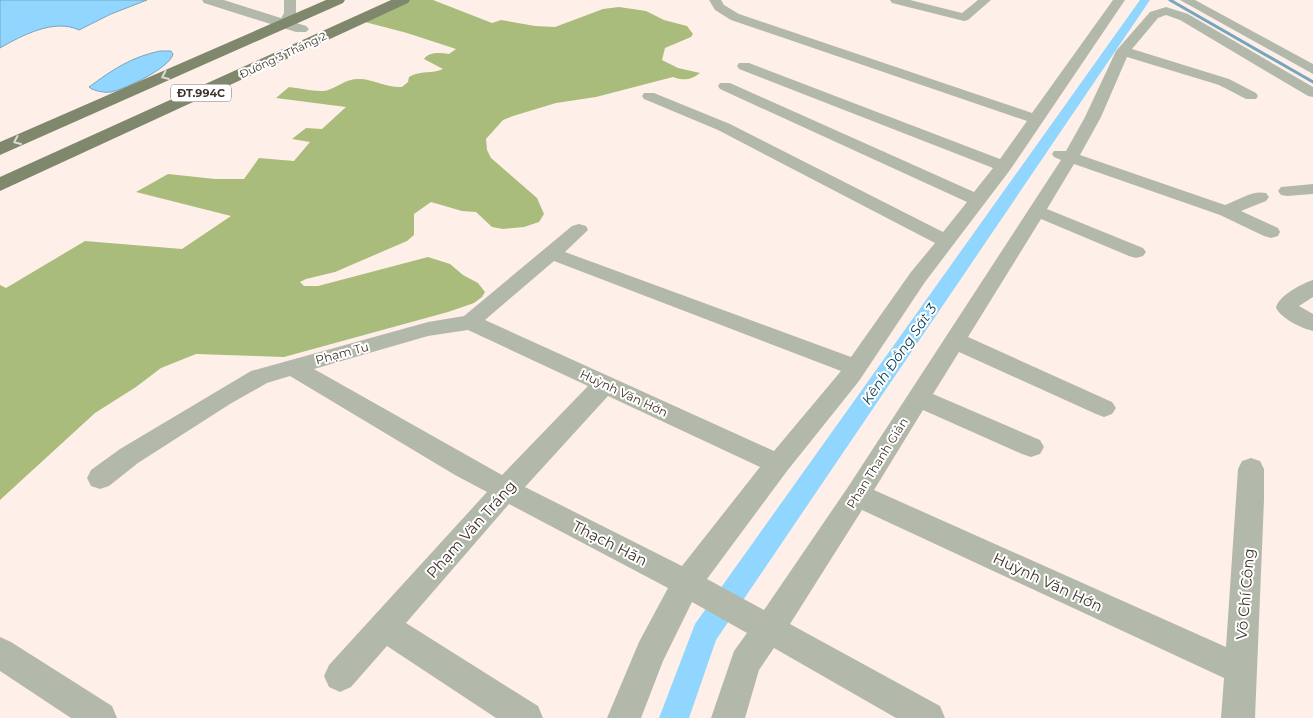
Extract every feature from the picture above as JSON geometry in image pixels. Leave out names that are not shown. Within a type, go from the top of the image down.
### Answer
[{"type":"main road","name":"ĐT.994C","points":[[0,149],[338,0]]},
{"type":"main road","name":"Đường 3 Tháng 2","points":[[0,185],[314,32],[368,0]]},
{"type":"main road","name":"Đường 3 Tháng 2","points":[[0,164],[387,0]]},
{"type":"main road","name":"Đường 3 Tháng 2","points":[[0,177],[314,32],[403,0]]},
{"type":"street","points":[[209,0],[314,32]]},
{"type":"street","points":[[284,24],[290,13],[290,0]]},
{"type":"street","points":[[715,0],[718,7],[735,17],[1036,119]]},
{"type":"street","points":[[896,0],[964,17],[985,0]]},
{"type":"street","points":[[624,718],[650,653],[687,583],[778,464],[856,368],[976,200],[1004,166],[1119,0]]},
{"type":"street","points":[[1186,0],[1313,70]]},
{"type":"street","name":"Phan Thanh Giản","points":[[728,718],[745,662],[858,495],[1036,211],[1065,156],[1093,117],[1123,51],[1154,15],[1159,12],[1172,12],[1192,21],[1313,93]]},
{"type":"street","points":[[1123,51],[1224,82],[1251,96]]},
{"type":"street","points":[[744,66],[1004,166]]},
{"type":"street","points":[[725,86],[976,200]]},
{"type":"street","points":[[649,96],[724,127],[946,241]]},
{"type":"street","points":[[1065,156],[1226,211],[1271,232]]},
{"type":"street","points":[[1287,190],[1313,189]]},
{"type":"street","points":[[1226,211],[1260,197]]},
{"type":"street","points":[[1036,211],[1136,252]]},
{"type":"street","points":[[470,322],[550,252],[579,230]]},
{"type":"street","points":[[550,252],[856,368]]},
{"type":"street","points":[[1313,287],[1286,305],[1290,312],[1313,324]]},
{"type":"street","name":"Phạm Tu","points":[[100,478],[129,456],[259,377],[428,329],[470,322]]},
{"type":"street","name":"Huỳnh Văn Hớn","points":[[470,322],[778,464]]},
{"type":"street","points":[[954,340],[1104,408]]},
{"type":"street","name":"Thạch Hãn","points":[[292,367],[464,468],[687,583],[928,718]]},
{"type":"street","name":"Phạm Văn Tráng","points":[[340,676],[506,489],[605,384]]},
{"type":"street","points":[[918,398],[1032,447]]},
{"type":"street","name":"Võ Chí Công","points":[[1238,718],[1239,669],[1250,532],[1252,469]]},
{"type":"street","name":"Huỳnh Văn Hớn","points":[[858,495],[1239,669]]},
{"type":"street","points":[[385,627],[526,718]]},
{"type":"street","points":[[0,653],[100,718]]},
{"type":"green space","points":[[410,0],[433,0],[492,23],[501,20],[535,26],[555,27],[603,9],[619,7],[646,11],[664,20],[687,26],[693,34],[691,37],[665,48],[662,60],[678,68],[700,73],[687,79],[673,77],[596,97],[556,103],[503,120],[486,139],[487,150],[491,158],[537,198],[544,214],[539,222],[524,227],[503,229],[492,227],[476,212],[462,211],[431,202],[414,214],[414,235],[407,241],[335,272],[300,282],[304,286],[318,286],[428,257],[450,264],[463,275],[478,283],[485,292],[474,303],[448,312],[284,357],[196,354],[161,368],[136,387],[95,413],[0,500],[0,285],[6,288],[85,241],[182,249],[231,216],[136,192],[168,174],[215,179],[244,179],[259,158],[294,161],[310,142],[292,139],[306,128],[322,129],[346,107],[276,98],[289,87],[324,91],[347,81],[361,79],[402,87],[408,82],[409,77],[413,75],[443,69],[424,59],[432,54],[449,54],[456,49],[365,22]]},
{"type":"water","points":[[0,0],[147,0],[111,14],[79,30],[59,26],[49,27],[18,38],[0,48]]},
{"type":"water","points":[[160,51],[171,51],[173,54],[170,60],[156,71],[136,82],[111,92],[93,90],[89,87],[122,65]]},
{"type":"waterway","name":"Kênh Đồng Sát 3","points":[[674,718],[705,633],[1145,0]]},
{"type":"waterway","points":[[1170,0],[1313,82]]}]
